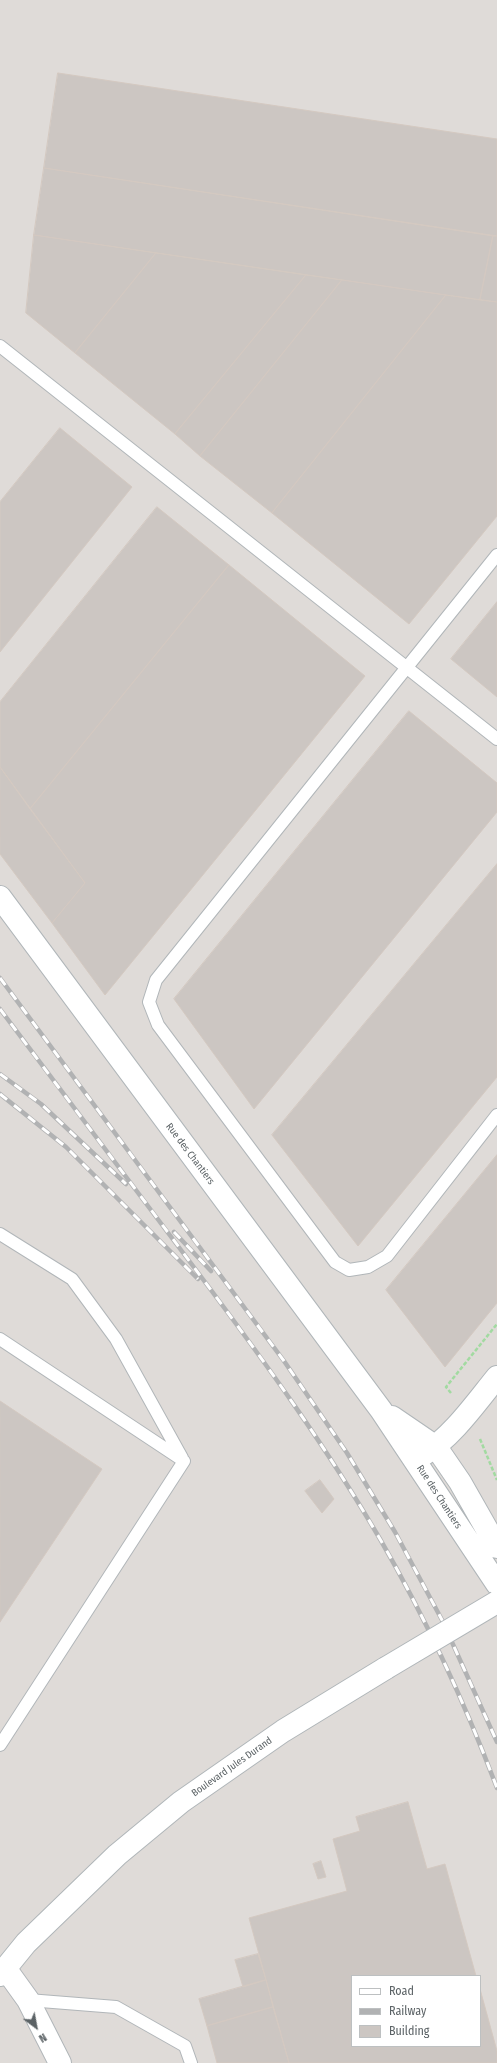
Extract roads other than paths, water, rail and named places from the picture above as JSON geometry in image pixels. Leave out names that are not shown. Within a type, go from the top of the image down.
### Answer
[{"type":"street","name":"Rue des Chantiers","points":[[0,897],[381,1410],[416,1460],[497,1584]]},
{"type":"street","points":[[416,1460],[436,1447],[469,1412],[497,1377]]},
{"type":"street","name":"Rue des Chantiers","points":[[381,1410],[436,1447],[460,1482],[497,1547]]},
{"type":"street","name":"Boulevard Jules Durand","points":[[3,1972],[26,1943],[117,1856],[181,1802],[283,1732],[386,1668],[497,1602]]},
{"type":"street","points":[[3,1972],[28,2000],[60,2063]]},
{"type":"lane","points":[[0,346],[497,739]]},
{"type":"lane","points":[[497,555],[156,980],[149,1002],[158,1025],[163,1032],[335,1262],[349,1270],[368,1267],[387,1256],[497,1115]]},
{"type":"lane","points":[[0,1234],[72,1279],[116,1339],[184,1460]]},
{"type":"lane","points":[[0,1339],[184,1460]]},
{"type":"lane","points":[[0,1745],[184,1460]]},
{"type":"lane","points":[[28,2000],[116,2007],[185,2046],[190,2063]]},
{"type":"railway","points":[[0,978],[284,1361],[347,1453],[395,1532],[442,1620],[497,1742]]},
{"type":"railway","points":[[0,1009],[249,1341],[339,1472],[397,1569],[429,1631],[472,1724],[497,1788]]},
{"type":"railway","points":[[0,1074],[41,1104],[126,1184]]},
{"type":"railway","points":[[0,1094],[66,1147],[198,1279]]},
{"type":"railway","points":[[174,1232],[211,1271]]}]
